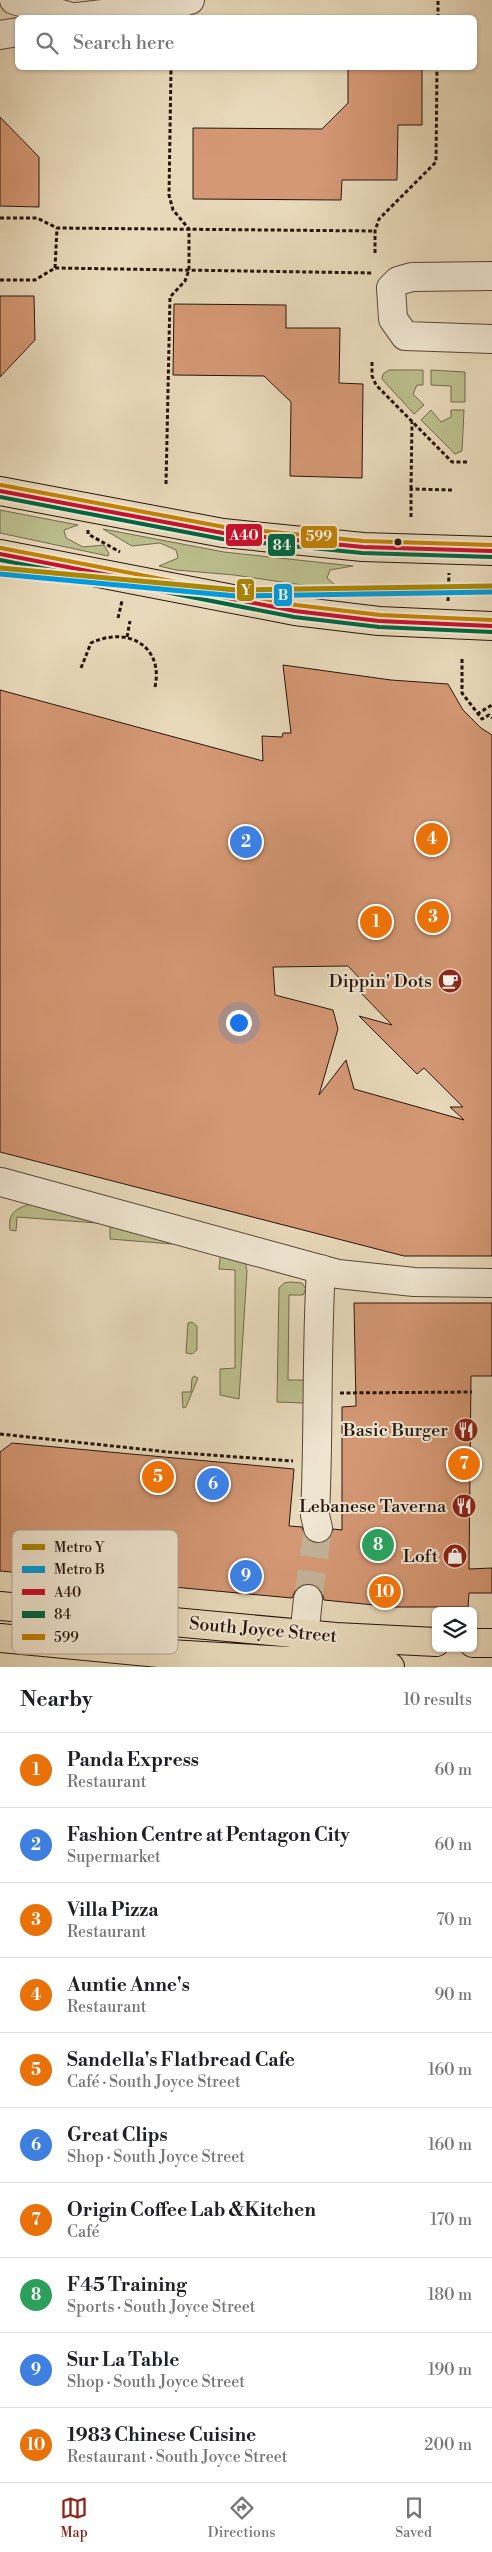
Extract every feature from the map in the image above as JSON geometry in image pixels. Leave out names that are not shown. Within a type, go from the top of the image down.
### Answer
[{"type":"main road","points":[[0,491],[232,534],[363,547],[492,551]]},
{"type":"main road","points":[[0,554],[321,615],[395,622],[492,626]]},
{"type":"main road","name":"South Joyce Street","points":[[178,1622],[304,1634],[432,1642]]},
{"type":"main road","points":[[477,1643],[492,1643]]},
{"type":"main road","name":"South Joyce Street","points":[[178,1653],[302,1663],[390,1667]]},
{"type":"street","points":[[14,0],[63,15]]},
{"type":"street","points":[[88,15],[171,6],[190,0]]},
{"type":"street","points":[[0,35],[15,32]]},
{"type":"street","points":[[492,276],[412,277],[398,281],[391,288],[393,319],[405,336],[492,339]]},
{"type":"street","points":[[2,1182],[321,1269],[371,1280],[492,1283]]},
{"type":"street","points":[[318,1528],[316,1515],[321,1269]]},
{"type":"street","points":[[302,1663],[308,1599]]},
{"type":"path","points":[[438,0],[438,15]]},
{"type":"path","points":[[166,484],[170,297],[185,281],[189,270],[189,229],[174,210],[169,195],[171,70]]},
{"type":"path","points":[[375,253],[375,231],[379,219],[436,162],[437,70]]},
{"type":"path","points":[[0,218],[37,218],[57,228],[375,231]]},
{"type":"path","points":[[55,268],[57,228]]},
{"type":"path","points":[[0,280],[36,280],[55,268],[374,273]]},
{"type":"path","points":[[372,362],[372,376],[376,385],[452,462],[469,462]]},
{"type":"path","points":[[411,517],[412,422]]},
{"type":"path","points":[[411,489],[452,490]]},
{"type":"path","points":[[89,526],[88,534],[122,554]]},
{"type":"path","points":[[448,602],[449,570]]},
{"type":"path","points":[[118,618],[122,600]]},
{"type":"path","points":[[127,637],[130,621]]},
{"type":"path","points":[[81,668],[91,642],[102,637],[127,637],[138,642],[155,660],[158,672],[155,687]]},
{"type":"path","points":[[462,659],[462,692],[476,714],[482,719],[489,715],[492,718]]},
{"type":"path","points":[[476,714],[492,705]]},
{"type":"path","points":[[319,1390],[340,1393],[472,1392]]},
{"type":"path","points":[[0,1434],[169,1452],[318,1464]]},
{"type":"green space","points":[[389,370],[423,370],[423,385],[417,385],[413,394],[424,405],[414,414],[382,379],[383,374]]},
{"type":"green space","points":[[431,370],[465,372],[465,402],[451,402],[451,386],[431,385]]},
{"type":"green space","points":[[431,410],[441,422],[451,417],[451,410],[464,410],[462,451],[455,454],[421,420]]},
{"type":"green space","points":[[0,510],[78,525],[64,530],[66,538],[83,547],[104,545],[109,554],[108,556],[0,533]]},
{"type":"green space","points":[[103,529],[224,552],[353,566],[330,570],[327,578],[340,589],[361,587],[364,594],[234,575],[176,570],[159,566],[178,558],[176,550],[160,543],[132,546]]},
{"type":"green space","points":[[35,1203],[174,1238],[172,1244],[110,1239],[110,1224],[17,1217],[16,1231],[10,1230],[10,1219],[15,1211]]},
{"type":"green space","points":[[226,1252],[245,1261],[247,1271],[239,1399],[220,1395],[220,1369],[235,1368],[235,1270],[219,1269],[220,1258]]},
{"type":"green space","points":[[284,1283],[302,1283],[306,1289],[303,1295],[289,1295],[288,1380],[304,1380],[304,1403],[277,1402],[279,1288]]},
{"type":"green space","points":[[192,1322],[197,1326],[197,1350],[192,1354],[186,1353],[188,1323]]},
{"type":"green space","points":[[194,1376],[198,1378],[186,1407],[183,1408],[182,1392],[191,1392],[192,1378]]},
{"type":"building","points":[[348,70],[422,70],[422,125],[398,125],[397,180],[342,180],[341,200],[193,199],[193,128],[322,129],[348,103]]},
{"type":"building","points":[[0,117],[39,157],[39,207],[0,206]]},
{"type":"building","points":[[0,296],[34,296],[35,340],[0,377]]},
{"type":"building","points":[[174,304],[286,305],[286,328],[340,328],[339,383],[363,384],[362,478],[290,476],[291,402],[264,376],[173,375]]},
{"type":"building","points":[[283,665],[391,680],[448,684],[463,710],[481,728],[492,735],[492,1256],[404,1256],[0,1152],[0,690],[263,761],[262,736],[282,737],[283,733],[291,733]],"holes":[[[348,966],[366,985],[359,991],[392,1025],[359,1016],[417,1074],[424,1068],[463,1107],[450,1107],[464,1120],[354,1089],[346,1060],[319,1095],[338,1029],[333,1010],[275,995],[273,967]]]},
{"type":"building","points":[[354,1303],[492,1303],[492,1376],[471,1376],[469,1569],[492,1568],[492,1593],[469,1593],[468,1607],[394,1607],[324,1600],[322,1592],[318,1587],[309,1583],[301,1585],[296,1589],[292,1598],[178,1587],[178,1530],[12,1530],[12,1572],[0,1571],[0,1452],[12,1443],[294,1469],[289,1526],[302,1527],[306,1538],[314,1543],[328,1540],[333,1529],[342,1530],[342,1407],[356,1406]]},
{"type":"tunnel","points":[[308,1599],[318,1528]]},
{"type":"metro line","name":"Y","points":[[0,568],[236,590],[492,586]]},
{"type":"metro line","name":"B","points":[[0,574],[236,596],[492,592]]},
{"type":"transit line","name":"599","points":[[1,485],[224,527],[363,541],[492,545]]},
{"type":"transit line","name":"A40","points":[[0,491],[223,533],[363,547],[492,551]]},
{"type":"transit line","name":"84","points":[[0,497],[222,539],[362,553],[492,557]]},
{"type":"transit line","name":"599","points":[[1,548],[296,605],[380,615],[492,620]]},
{"type":"transit line","name":"A40","points":[[0,554],[295,611],[379,621],[492,626]]},
{"type":"transit line","name":"84","points":[[0,560],[294,617],[379,627],[492,632]]},
{"type":"place","name":"Auntie Anne's","points":[[432,839]]},
{"type":"place","name":"Fashion Centre at Pentagon City","points":[[246,842]]},
{"type":"place","name":"Villa Pizza","points":[[433,917]]},
{"type":"place","name":"Panda Express","points":[[376,922]]},
{"type":"place","name":"Dippin' Dots","points":[[450,981]]},
{"type":"place","name":"Basic Burger","points":[[466,1430]]},
{"type":"place","name":"Origin Coffee Lab &Kitchen","points":[[464,1464]]},
{"type":"place","name":"Sandella's Flatbread Cafe","points":[[158,1477]]},
{"type":"place","name":"Great Clips","points":[[213,1484]]},
{"type":"place","name":"Lebanese Taverna","points":[[464,1506]]},
{"type":"place","name":"F45 Training","points":[[378,1545]]},
{"type":"place","name":"Loft","points":[[455,1556]]},
{"type":"place","name":"Sur La Table","points":[[246,1576]]},
{"type":"place","name":"1983 Chinese Cuisine","points":[[385,1592]]}]
